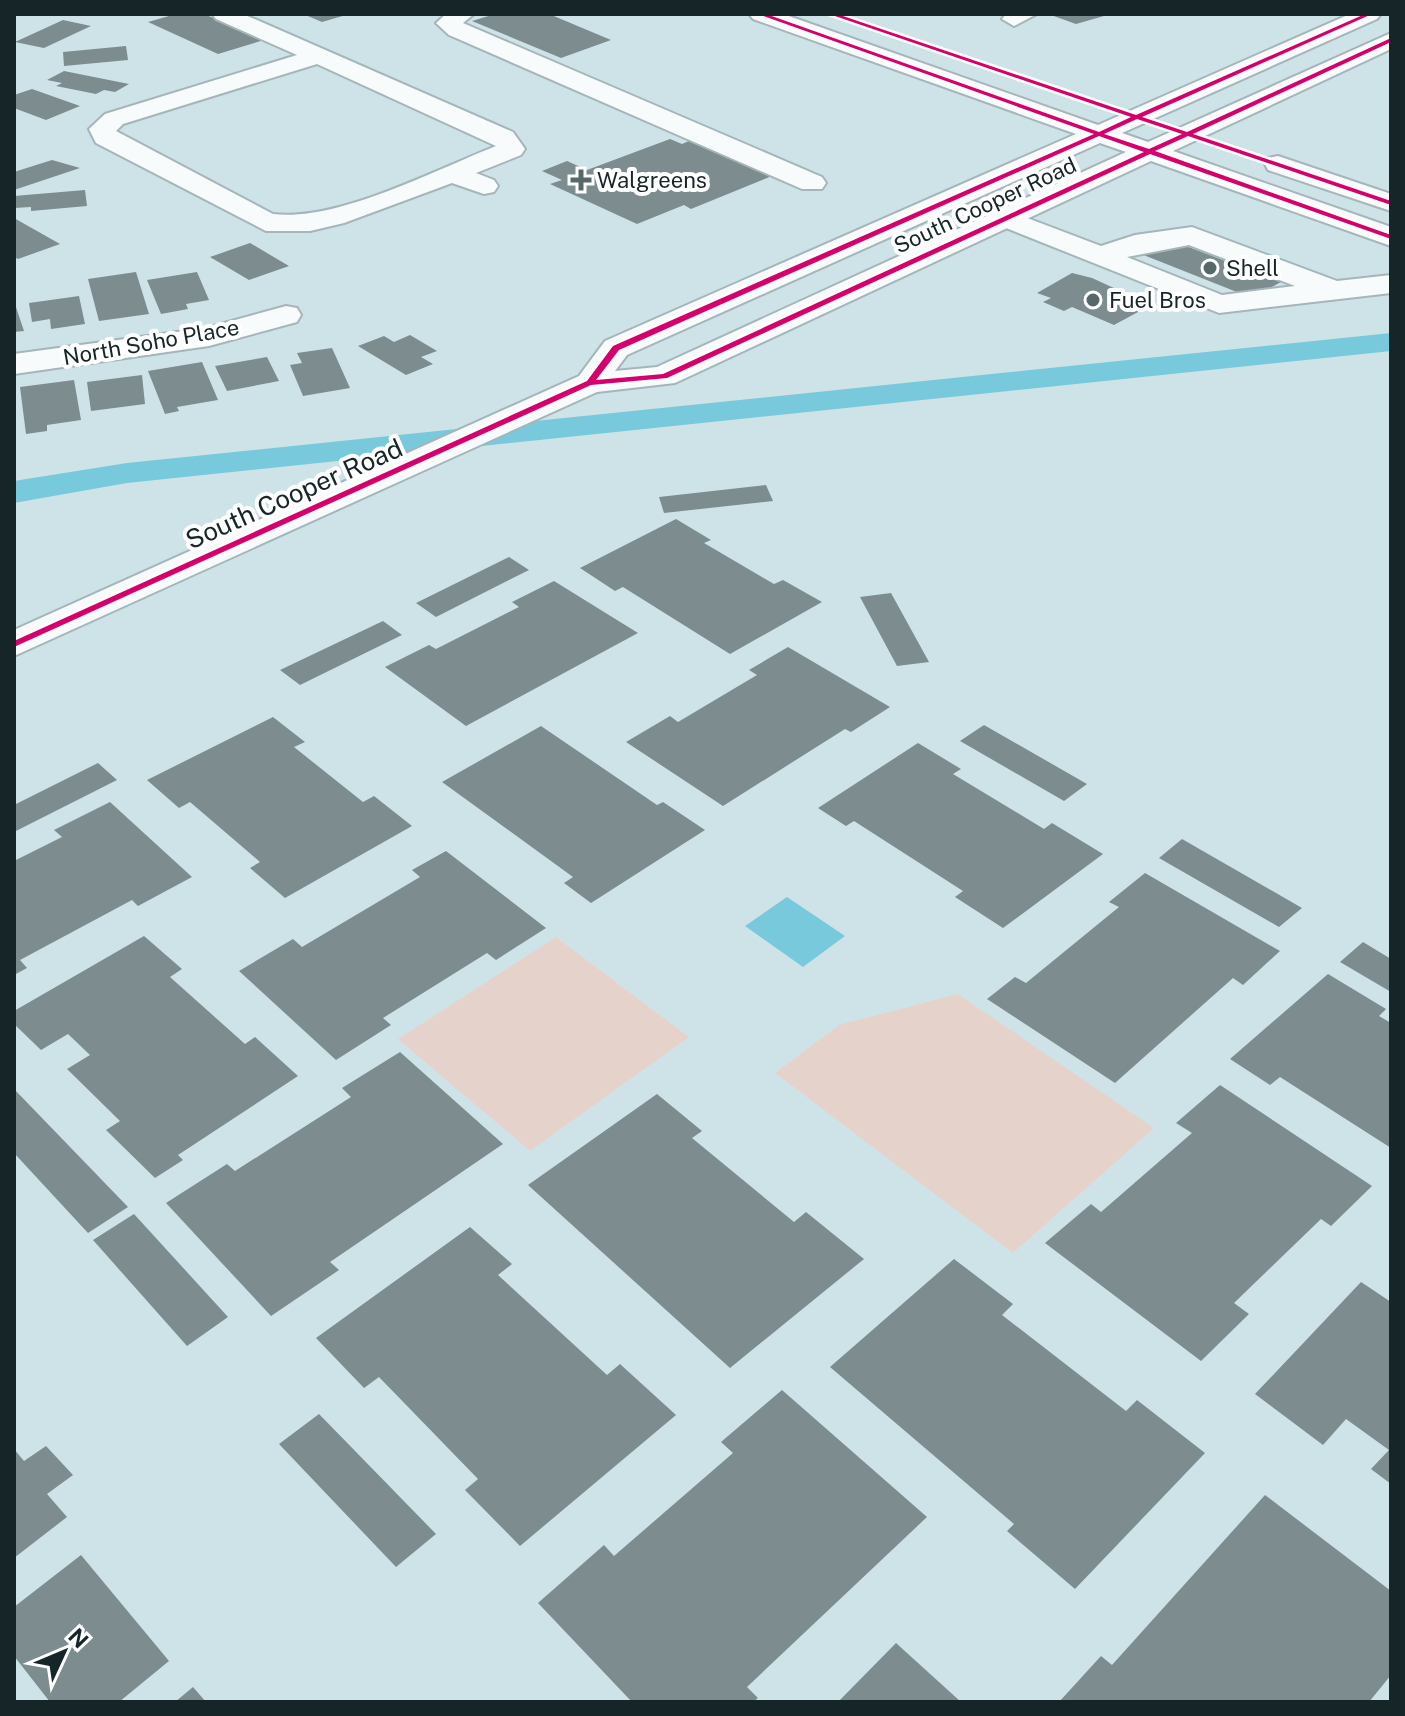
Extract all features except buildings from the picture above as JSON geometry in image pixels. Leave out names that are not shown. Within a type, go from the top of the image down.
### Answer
[{"type":"main road","points":[[224,14],[319,56],[504,138],[512,149],[316,223],[287,227],[266,222],[105,137],[102,129],[114,119],[319,56]]},
{"type":"main road","points":[[462,14],[448,23],[457,30],[812,183]]},
{"type":"main road","points":[[761,14],[1391,237]]},
{"type":"main road","points":[[832,14],[1391,203]]},
{"type":"main road","name":"South Cooper Road","points":[[590,383],[616,348],[1369,14]]},
{"type":"main road","name":"South Cooper Road","points":[[14,644],[590,383],[664,376],[1391,40]]},
{"type":"main road","points":[[452,173],[484,186]]},
{"type":"main road","points":[[1006,218],[1219,304],[1391,284]]},
{"type":"main road","points":[[1101,256],[1135,244],[1192,236],[1334,291]]},
{"type":"main road","name":"North Soho Place","points":[[14,364],[209,337],[286,315]]},
{"type":"shaded area","points":[[556,937],[689,1037],[530,1151],[398,1039]]},
{"type":"shaded area","points":[[958,994],[1154,1128],[1013,1253],[775,1073],[839,1025]]},
{"type":"water","points":[[787,897],[845,936],[803,967],[745,926]]},
{"type":"waterway","points":[[14,492],[127,473],[1391,342]]},
{"type":"cycle path","points":[[761,14],[1391,237]]},
{"type":"cycle path","points":[[832,14],[1391,203]]},
{"type":"cycle path","points":[[590,383],[616,348],[1369,14]]},
{"type":"cycle path","points":[[14,644],[590,383],[664,376],[1391,40]]},
{"type":"place","name":"Walgreens","points":[[581,180]]},
{"type":"place","name":"Shell","points":[[1210,268]]},
{"type":"place","name":"Fuel Bros","points":[[1093,300]]}]
